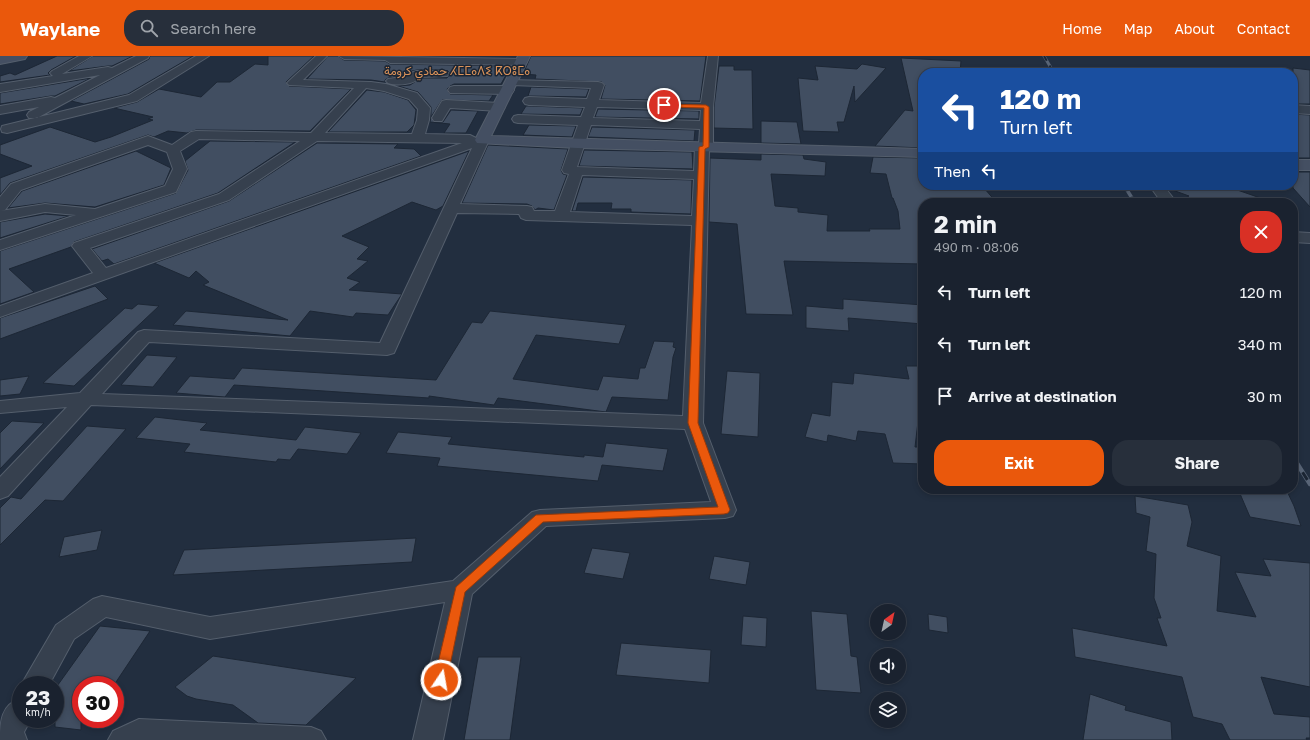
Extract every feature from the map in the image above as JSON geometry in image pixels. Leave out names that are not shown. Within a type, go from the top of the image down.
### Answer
[{"type":"street","points":[[0,60],[21,56]]},
{"type":"street","points":[[42,80],[87,56]]},
{"type":"street","points":[[4,131],[144,56]]},
{"type":"street","points":[[4,131],[133,98],[204,56]]},
{"type":"street","points":[[322,56],[293,82],[389,85],[413,79],[417,74],[454,75]]},
{"type":"street","points":[[344,56],[390,57],[390,60],[523,59]]},
{"type":"street","points":[[40,676],[65,632],[102,606],[210,628],[460,590],[540,518],[724,510],[693,423],[701,175],[706,125],[706,107],[713,56]]},
{"type":"street","points":[[0,491],[144,336],[387,349],[482,140],[499,107],[509,81],[523,59]]},
{"type":"street","points":[[389,85],[390,71],[388,64],[390,60]]},
{"type":"street","points":[[0,88],[124,67]]},
{"type":"street","points":[[454,90],[509,81],[598,85],[569,170],[701,175]]},
{"type":"street","points":[[103,275],[80,246],[224,197],[314,137],[363,85]]},
{"type":"street","points":[[389,85],[413,96],[424,108],[423,120],[417,138]]},
{"type":"street","points":[[0,110],[66,98]]},
{"type":"street","points":[[530,101],[706,107]]},
{"type":"street","points":[[438,118],[446,104],[499,107]]},
{"type":"street","points":[[1298,109],[1310,110]]},
{"type":"street","points":[[518,119],[706,125]]},
{"type":"street","points":[[173,150],[196,135],[417,138],[577,144],[918,153]]},
{"type":"street","points":[[0,207],[16,187],[148,140],[173,150],[180,169],[172,189],[0,245]]},
{"type":"street","points":[[0,312],[482,140]]},
{"type":"street","points":[[1298,165],[1310,165]]},
{"type":"street","points":[[561,216],[577,171]]},
{"type":"street","points":[[1160,190],[1166,198]]},
{"type":"street","points":[[0,216],[45,208],[99,213]]},
{"type":"street","points":[[451,208],[527,210],[526,215],[700,221]]},
{"type":"street","points":[[1298,237],[1310,238]]},
{"type":"street","points":[[0,407],[84,399],[693,423]]},
{"type":"street","points":[[428,740],[460,590]]},
{"type":"street","points":[[12,726],[9,731],[12,740]]},
{"type":"street","points":[[124,740],[139,732],[310,740]]},
{"type":"building","points":[[57,56],[76,56],[51,70],[48,73],[50,75],[0,82],[0,76],[10,73],[15,75]]},
{"type":"building","points":[[93,56],[133,56],[112,66],[69,71]]},
{"type":"building","points":[[150,56],[193,56],[128,94],[84,104],[71,101],[149,59]]},
{"type":"building","points":[[268,56],[314,56],[286,82],[289,86],[351,89],[310,131],[196,130],[187,133],[168,131],[154,137],[148,135],[10,183],[0,195],[0,178],[32,166],[0,154],[0,145],[50,127],[95,142],[111,137],[153,120],[148,119],[153,117],[114,108],[137,102],[159,89],[201,97],[217,82],[230,82],[255,64],[268,65]]},
{"type":"building","points":[[328,56],[338,56],[344,60],[385,61],[390,64],[511,66],[501,84],[454,84],[447,89],[450,94],[493,95],[489,101],[442,100],[431,117],[431,107],[418,92],[398,86],[410,85],[421,78],[447,78],[450,74],[448,71],[417,70],[412,71],[408,75],[388,78],[385,82],[371,80],[307,79]]},
{"type":"building","points":[[531,56],[706,56],[700,101],[601,99],[605,85],[602,82],[535,79],[536,75],[523,74]]},
{"type":"building","points":[[901,58],[961,61],[960,68],[918,68],[918,148],[875,146],[905,110],[913,111]]},
{"type":"building","points":[[862,64],[886,68],[855,102],[854,86],[844,122],[837,122],[839,132],[803,131],[798,78],[818,80],[815,66],[857,69]]},
{"type":"building","points":[[719,66],[734,66],[734,70],[752,70],[753,129],[714,128],[714,107]]},
{"type":"building","points":[[1298,69],[1310,70],[1310,104],[1298,104]]},
{"type":"building","points":[[91,78],[55,96],[0,104],[0,93]]},
{"type":"building","points":[[531,87],[589,89],[586,97],[528,96]]},
{"type":"building","points":[[367,90],[384,92],[408,100],[416,110],[414,125],[407,132],[328,132]]},
{"type":"building","points":[[526,106],[583,108],[580,115],[521,114]]},
{"type":"building","points":[[598,109],[699,111],[699,119],[595,117]]},
{"type":"building","points":[[451,110],[478,111],[466,133],[444,133],[450,124],[430,122],[431,117],[434,122],[443,122]]},
{"type":"building","points":[[1298,114],[1310,115],[1310,158],[1298,158]]},
{"type":"building","points":[[761,121],[797,122],[801,144],[761,143]]},
{"type":"building","points":[[529,125],[576,126],[572,137],[523,135]]},
{"type":"building","points":[[592,127],[695,130],[694,141],[588,137]]},
{"type":"building","points":[[210,141],[295,142],[218,193],[74,242],[71,247],[9,269],[34,292],[0,304],[0,251],[176,193],[188,170],[185,161]]},
{"type":"building","points":[[317,143],[398,144],[394,148],[414,149],[421,156],[114,264],[108,259],[102,261],[92,249],[229,201]]},
{"type":"building","points":[[488,145],[568,149],[561,170],[563,174],[567,175],[554,210],[538,208],[535,210],[532,206],[527,204],[462,203]]},
{"type":"building","points":[[584,150],[692,152],[693,169],[579,166]]},
{"type":"building","points":[[136,151],[171,168],[164,185],[95,207],[45,203],[8,208],[22,191]]},
{"type":"building","points":[[469,151],[443,206],[436,210],[412,202],[342,236],[369,247],[357,259],[368,261],[347,278],[360,282],[349,290],[402,294],[388,315],[356,313],[353,317],[310,311],[290,336],[173,325],[186,311],[288,320],[203,285],[209,282],[196,271],[189,278],[154,263]]},
{"type":"building","points":[[761,154],[803,155],[804,159],[826,162],[825,176],[771,174],[775,206],[798,208],[798,212],[828,215],[827,231],[900,229],[898,211],[892,198],[886,174],[870,173],[873,157],[918,158],[918,190],[986,190],[993,198],[918,198],[918,264],[784,261],[793,315],[746,314],[737,224],[709,222],[710,158],[761,160]]},
{"type":"building","points":[[1298,172],[1310,172],[1310,207],[1295,190],[1298,190]]},
{"type":"building","points":[[583,177],[692,180],[691,214],[631,212],[631,209],[611,209],[612,203],[578,203],[576,211],[572,211]]},
{"type":"building","points":[[1172,190],[1237,190],[1260,198],[1185,198],[1189,196]]},
{"type":"building","points":[[45,214],[69,216],[0,238],[0,222]]},
{"type":"building","points":[[95,286],[108,299],[0,339],[0,318]]},
{"type":"building","points":[[843,299],[918,305],[918,324],[848,318],[849,331],[806,328],[806,306],[843,309]]},
{"type":"building","points":[[138,304],[159,306],[74,386],[43,383],[125,308],[132,309]]},
{"type":"building","points":[[490,311],[626,325],[619,344],[536,335],[513,379],[598,390],[603,376],[638,379],[640,368],[645,368],[654,341],[674,342],[673,347],[676,348],[673,357],[668,400],[612,397],[606,412],[498,398],[494,405],[429,396],[429,398],[234,385],[225,397],[176,393],[190,376],[234,379],[242,368],[436,380],[472,322],[482,323]]},
{"type":"building","points":[[147,355],[177,357],[153,387],[121,385]]},
{"type":"building","points":[[906,366],[918,366],[918,422],[915,447],[918,447],[918,464],[893,463],[885,434],[858,431],[856,441],[828,435],[827,442],[805,437],[812,413],[830,416],[832,382],[853,384],[854,373],[909,379]]},
{"type":"building","points":[[727,371],[760,373],[758,437],[721,434]]},
{"type":"building","points":[[29,376],[20,394],[0,396],[0,380]]},
{"type":"building","points":[[155,417],[207,423],[200,430],[296,440],[305,427],[361,433],[347,454],[298,449],[290,460],[278,459],[276,462],[184,452],[190,444],[136,438]]},
{"type":"building","points":[[12,421],[44,423],[0,469],[0,433]]},
{"type":"building","points":[[87,426],[126,429],[63,501],[45,500],[0,545],[0,508],[11,497],[21,499]]},
{"type":"building","points":[[398,432],[452,437],[448,444],[584,457],[584,455],[603,457],[606,443],[668,449],[663,471],[602,465],[598,481],[437,466],[440,458],[386,453]]},
{"type":"building","points":[[1240,494],[1288,494],[1301,526],[1250,517]]},
{"type":"building","points":[[1135,496],[1188,505],[1192,522],[1187,546],[1221,556],[1217,611],[1256,617],[1235,572],[1271,576],[1263,559],[1310,563],[1310,687],[1261,677],[1274,714],[1310,717],[1310,738],[1306,738],[1307,740],[1230,740],[1222,724],[1193,717],[1182,677],[1075,657],[1072,628],[1167,646],[1157,618],[1161,618],[1154,598],[1156,554],[1146,551],[1150,517],[1136,513]]},
{"type":"building","points":[[102,530],[97,550],[59,557],[64,537]]},
{"type":"building","points":[[416,538],[412,562],[173,575],[184,550]]},
{"type":"building","points":[[592,548],[630,553],[623,579],[584,573]]},
{"type":"building","points":[[714,556],[750,562],[746,585],[709,579]]},
{"type":"building","points":[[811,611],[847,614],[851,656],[857,657],[861,693],[816,690]]},
{"type":"building","points":[[928,614],[947,617],[948,633],[929,630]]},
{"type":"building","points":[[743,616],[767,618],[766,647],[741,645]]},
{"type":"building","points":[[100,626],[150,631],[120,676],[72,676],[72,728],[81,728],[81,730],[64,728],[64,676]]},
{"type":"building","points":[[621,643],[711,650],[709,683],[616,675]]},
{"type":"building","points":[[213,656],[356,678],[306,725],[258,723],[233,705],[196,699],[187,696],[175,687]]},
{"type":"building","points":[[478,657],[521,657],[510,740],[464,740]]},
{"type":"building","points":[[1090,694],[1126,706],[1125,710],[1171,722],[1172,740],[1083,740]]},
{"type":"railway","points":[[1044,56],[1051,68]]},
{"type":"railway","points":[[1127,190],[1132,198]]},
{"type":"railway","points":[[1298,465],[1310,484]]},
{"type":"district","name":"حمادي كرومة ⵃⵎⵎⴰⴷⵉ ⴽⵔⵓⵎⴰ","points":[[457,71]]},
{"type":"route","points":[[441,680],[460,590],[540,518],[724,510],[693,423],[702,147],[706,147],[706,107],[664,105]]}]
